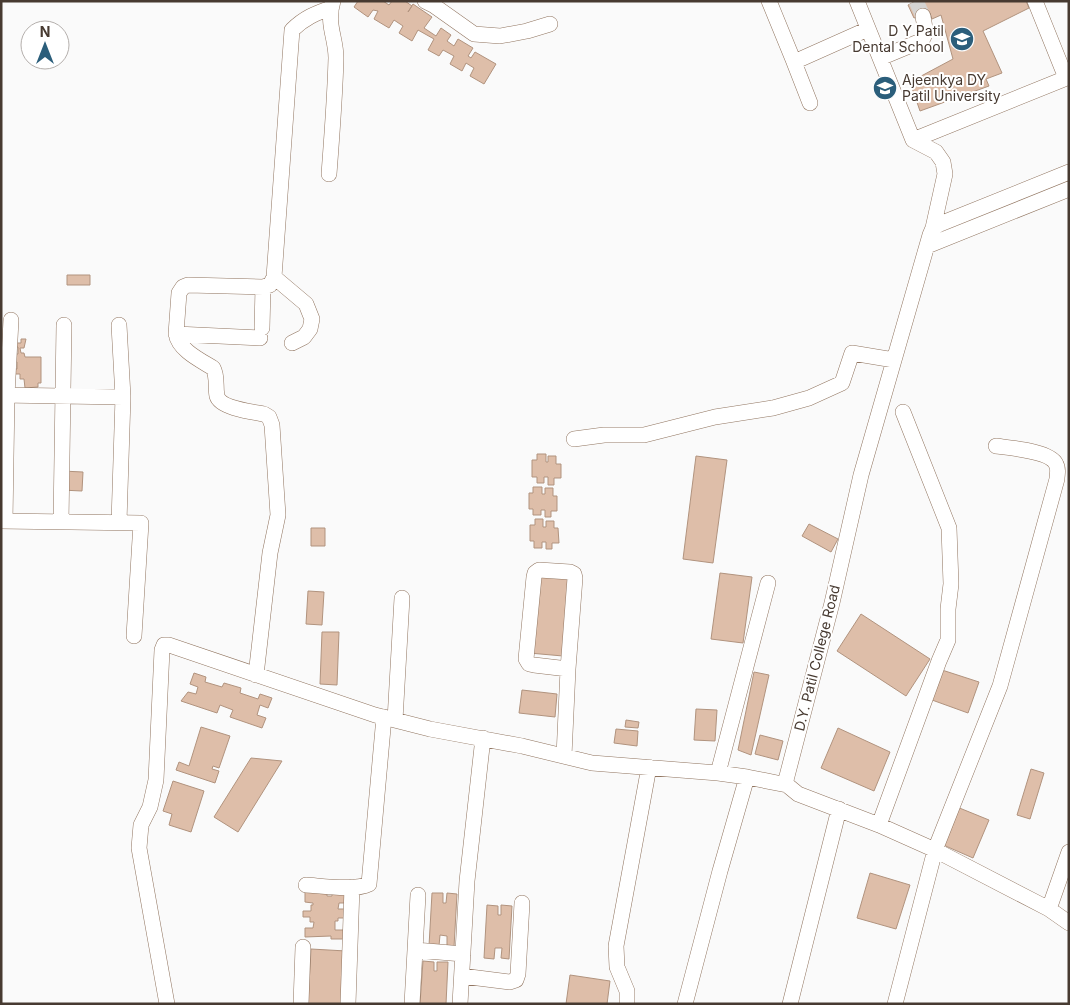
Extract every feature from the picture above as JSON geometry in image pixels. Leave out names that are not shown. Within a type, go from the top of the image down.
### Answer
[{"type":"street","points":[[425,1],[474,34],[500,36],[550,24]]},
{"type":"street","points":[[769,1],[810,103]]},
{"type":"street","points":[[857,1],[913,140],[1067,78],[1034,1]]},
{"type":"street","points":[[176,334],[261,333],[269,282],[292,30],[312,14],[332,4],[331,25],[336,55],[329,174]]},
{"type":"street","points":[[880,58],[921,41],[926,31],[922,16]]},
{"type":"street","points":[[794,62],[868,29]]},
{"type":"street","name":"D.Y. Patil College Road","points":[[787,785],[786,780],[832,603],[861,475],[894,360],[932,239],[945,174],[943,162],[936,152],[913,140]]},
{"type":"street","points":[[932,239],[940,224],[1069,172]]},
{"type":"street","points":[[932,239],[1069,189]]},
{"type":"street","points":[[256,675],[270,553],[278,515],[272,425],[269,417],[264,414],[227,406],[217,397],[216,373],[213,368],[182,346],[177,340],[179,293],[183,287],[188,285],[269,282],[306,304],[312,319],[310,328],[304,338],[292,343]]},
{"type":"street","points":[[11,320],[4,395],[3,521],[141,523],[134,636]]},
{"type":"street","points":[[61,522],[64,325]]},
{"type":"street","points":[[119,325],[123,397],[119,522]]},
{"type":"street","points":[[574,439],[604,435],[644,435],[715,418],[773,408],[809,398],[842,383],[852,353],[894,360]]},
{"type":"street","points":[[4,395],[123,397]]},
{"type":"street","points":[[879,825],[935,670],[948,640],[948,609],[951,584],[949,528],[903,412]]},
{"type":"street","points":[[895,1004],[935,850],[1000,686],[1057,480],[1058,468],[1056,461],[1047,455],[996,446]]},
{"type":"street","points":[[564,756],[575,578],[574,574],[570,572],[539,570],[535,572],[534,577],[526,659],[529,664],[568,669]]},
{"type":"street","points":[[718,773],[768,583]]},
{"type":"street","points":[[306,885],[365,886],[371,880],[402,598]]},
{"type":"street","points":[[167,1004],[139,848],[141,825],[150,806],[156,780],[162,650],[164,646],[169,646],[390,719],[430,729],[484,738],[592,763],[747,776],[787,785],[798,794],[879,825],[935,850],[1049,909],[1069,922]]},
{"type":"street","points":[[460,1004],[467,881],[484,738]]},
{"type":"street","points":[[626,1004],[626,990],[617,966],[616,946],[649,767]]},
{"type":"street","points":[[685,1004],[747,776]]},
{"type":"street","points":[[790,1004],[839,809]]},
{"type":"street","points":[[1049,909],[1069,852]]},
{"type":"street","points":[[348,1004],[352,887]]},
{"type":"street","points":[[412,1004],[418,896]]},
{"type":"street","points":[[462,976],[510,982],[516,980],[518,974],[522,903]]},
{"type":"street","points":[[301,1004],[304,947]]},
{"type":"street","points":[[415,950],[463,954]]},
{"type":"building","points":[[358,1],[383,1],[389,5],[392,1],[405,1],[412,6],[413,4],[432,17],[424,28],[436,36],[441,28],[451,35],[447,41],[454,46],[458,39],[473,48],[468,56],[471,58],[475,52],[496,64],[484,84],[470,76],[474,68],[466,63],[462,71],[450,64],[454,56],[443,50],[439,56],[428,50],[434,39],[418,30],[412,41],[399,33],[403,26],[394,20],[389,28],[374,19],[378,11],[373,10],[368,17],[354,7]]},
{"type":"building","name":"D Y Patil Dental School","points":[[916,1],[1026,1],[1029,8],[983,31],[1002,73],[986,79],[989,86],[920,111],[910,82],[953,59],[941,15],[932,19],[930,13],[914,18],[908,5]]},
{"type":"building","points":[[67,275],[90,275],[90,285],[67,285]]},
{"type":"building","points":[[21,339],[26,339],[24,348],[20,348],[21,353],[24,353],[25,357],[41,357],[41,383],[38,383],[38,387],[25,388],[24,379],[20,379],[20,374],[14,374],[14,369],[17,369],[15,354],[18,354],[18,347],[14,347],[14,343],[21,343]]},
{"type":"building","points":[[537,454],[546,454],[546,462],[548,462],[548,456],[556,456],[556,464],[561,464],[561,478],[554,478],[554,485],[548,485],[548,477],[544,477],[544,483],[537,483],[537,477],[532,477],[532,460],[537,460]]},
{"type":"building","points":[[696,456],[727,460],[713,563],[683,559]]},
{"type":"building","points":[[62,471],[83,472],[82,491],[61,490]]},
{"type":"building","points":[[533,487],[542,487],[542,494],[545,494],[545,488],[553,488],[553,496],[557,496],[557,511],[551,511],[551,517],[545,517],[545,510],[541,510],[541,515],[533,515],[533,509],[529,509],[529,493],[533,493]]},
{"type":"building","points":[[535,519],[543,519],[543,527],[546,527],[546,521],[554,521],[554,528],[558,528],[559,543],[552,543],[552,549],[546,549],[546,542],[542,542],[542,548],[534,548],[534,541],[530,541],[530,525],[535,525]]},
{"type":"building","points":[[809,524],[838,539],[831,552],[802,536]]},
{"type":"building","points":[[311,528],[325,528],[325,546],[311,546]]},
{"type":"building","points":[[720,573],[752,577],[743,643],[711,639]]},
{"type":"building","points":[[537,574],[571,577],[563,656],[529,653]]},
{"type":"building","points":[[308,591],[324,592],[322,625],[306,624]]},
{"type":"building","points":[[861,614],[930,659],[906,696],[837,651]]},
{"type":"building","points":[[322,632],[339,632],[337,685],[320,684]]},
{"type":"building","points":[[942,670],[979,682],[968,713],[932,700]]},
{"type":"building","points":[[754,672],[769,675],[751,755],[738,750]]},
{"type":"building","points":[[194,673],[206,677],[205,682],[222,687],[224,683],[241,688],[240,693],[258,699],[260,694],[272,698],[268,708],[260,705],[257,715],[266,718],[262,728],[230,717],[233,710],[220,705],[217,713],[181,701],[188,692],[196,694],[198,687],[190,684]]},
{"type":"building","points":[[522,690],[557,694],[555,717],[519,713]]},
{"type":"building","points":[[696,709],[717,710],[715,741],[694,740]]},
{"type":"building","points":[[626,720],[639,722],[638,728],[625,727]]},
{"type":"building","points":[[201,727],[230,736],[219,768],[213,766],[212,769],[219,771],[215,783],[176,770],[179,762],[189,766]]},
{"type":"building","points":[[838,728],[890,752],[874,791],[821,768]]},
{"type":"building","points":[[616,729],[638,731],[637,746],[614,743]]},
{"type":"building","points":[[760,735],[783,741],[778,760],[755,754]]},
{"type":"building","points":[[251,758],[282,761],[238,832],[214,817]]},
{"type":"building","points":[[1031,769],[1044,773],[1030,819],[1017,815]]},
{"type":"building","points":[[173,781],[204,791],[191,832],[169,825],[172,814],[163,811]]},
{"type":"building","points":[[957,807],[989,820],[973,858],[941,844]]},
{"type":"building","points":[[870,873],[910,885],[896,929],[857,918]]},
{"type":"building","points":[[305,890],[327,893],[327,896],[332,896],[332,893],[345,890],[345,903],[339,903],[338,909],[346,909],[346,918],[338,918],[338,921],[335,921],[335,930],[344,930],[343,939],[331,939],[331,936],[305,937],[305,928],[313,928],[314,922],[310,922],[310,917],[303,917],[303,911],[311,911],[311,905],[313,905],[313,903],[305,902]]},
{"type":"building","points":[[432,893],[443,893],[443,903],[446,903],[447,893],[457,894],[454,947],[447,946],[447,936],[440,935],[439,946],[429,946]]},
{"type":"building","points":[[487,905],[498,906],[498,915],[501,915],[501,905],[512,906],[509,959],[501,958],[502,948],[495,948],[494,959],[484,958]]},
{"type":"building","points":[[311,949],[346,951],[343,1004],[308,1004]]},
{"type":"building","points":[[423,961],[434,962],[434,971],[437,971],[437,962],[448,962],[446,1004],[420,1004]]},
{"type":"building","points":[[570,975],[610,981],[607,1004],[566,1004]]},
{"type":"tunnel","points":[[916,1],[923,16]]},
{"type":"place","name":"D Y Patil Dental School","points":[[962,39]]},
{"type":"place","name":"Ajeenkya DY Patil University","points":[[885,88]]}]
